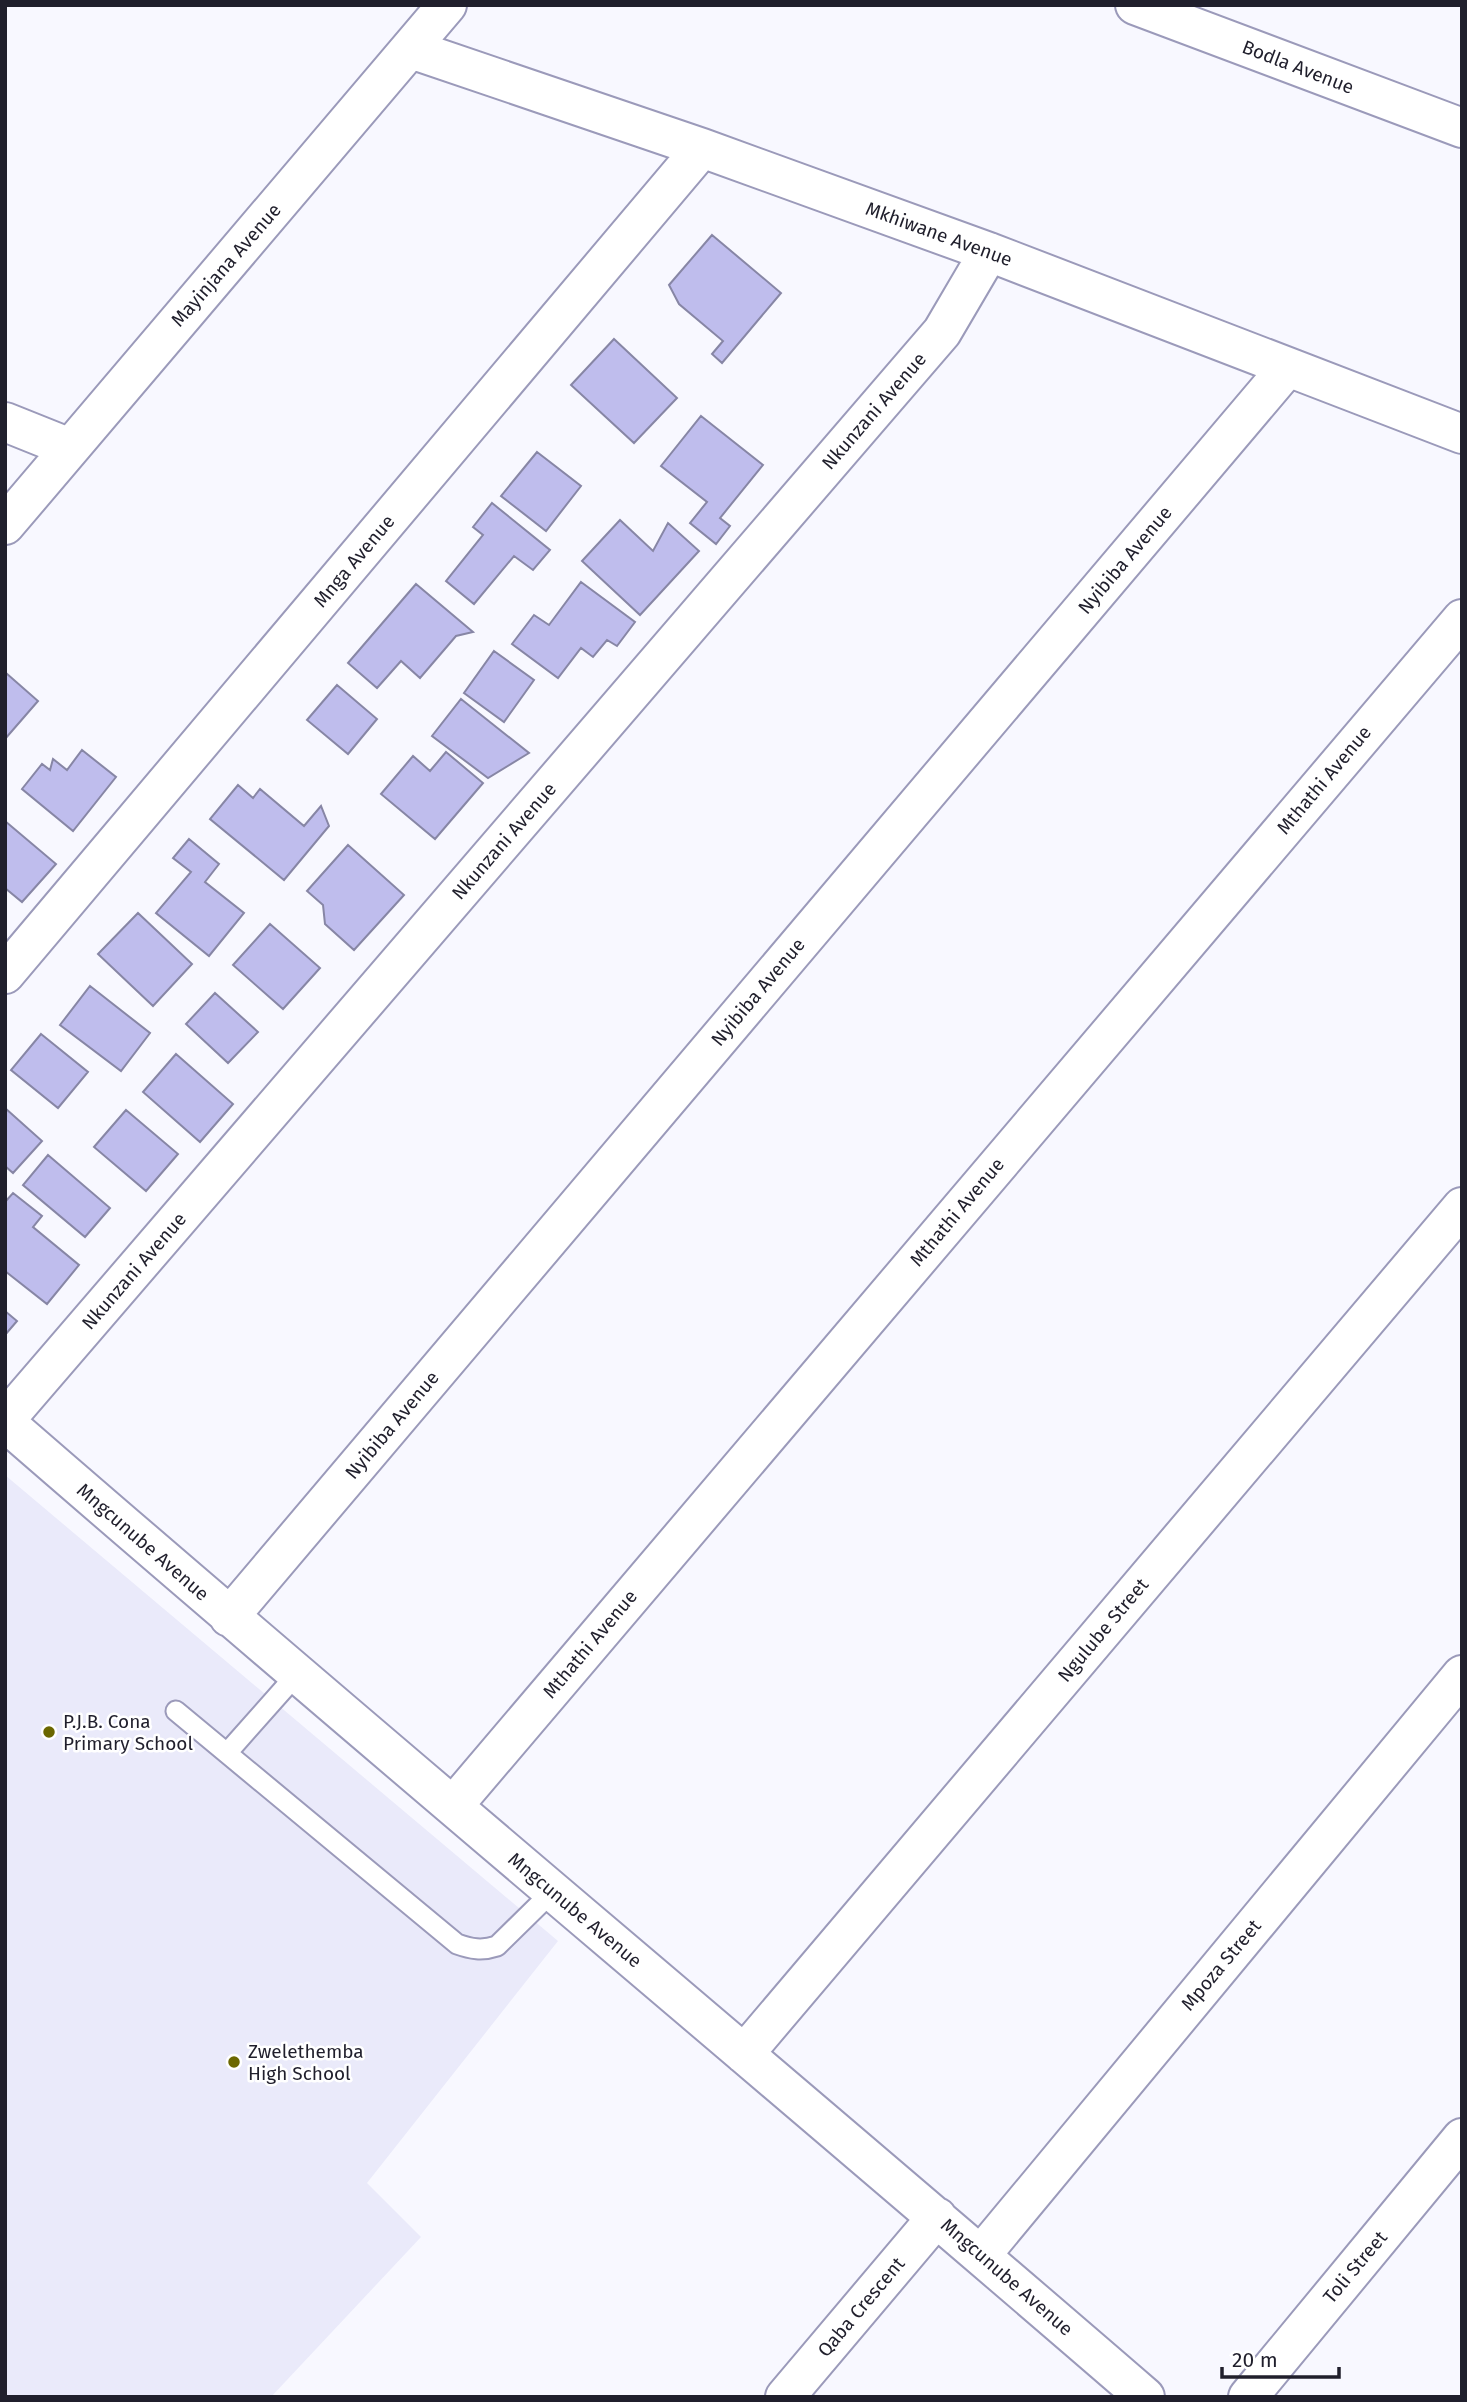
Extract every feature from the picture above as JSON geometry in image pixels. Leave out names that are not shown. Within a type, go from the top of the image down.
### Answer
[{"type":"street","name":"Mayinjana Avenue","points":[[5,525],[447,5]]},
{"type":"street","name":"Bodla Avenue","points":[[1135,5],[1462,128]]},
{"type":"street","name":"Mkhiwane Avenue","points":[[411,49],[702,148],[989,252],[1462,434]]},
{"type":"street","name":"Mnga Avenue","points":[[5,974],[702,148]]},
{"type":"street","name":"Nkunzani Avenue","points":[[5,1421],[942,332],[989,252]]},
{"type":"street","name":"Nyibiba Avenue","points":[[229,1617],[1287,368]]},
{"type":"street","points":[[5,422],[70,448]]},
{"type":"street","name":"Mthathi Avenue","points":[[453,1806],[1462,619]]},
{"type":"street","name":"Ngulube Street","points":[[744,2054],[1462,1207]]},
{"type":"street","name":"Mngcunube Avenue","points":[[5,1421],[229,1617],[937,2217],[1145,2397]]},
{"type":"street","name":"Mpoza Street","points":[[981,2255],[1462,1675]]},
{"type":"street","name":"Toli Street","points":[[1248,2397],[1462,2138]]},
{"type":"street","name":"Qaba Crescent","points":[[785,2397],[937,2217]]},
{"type":"lane","points":[[227,1753],[297,1674]]},
{"type":"lane","points":[[176,1711],[457,1944],[484,1950],[497,1946],[553,1891]]},
{"type":"shaded area","name":"Zwelethemba High School","points":[[5,1475],[558,1941],[367,2183],[421,2237],[271,2397],[5,2397]]},
{"type":"building","points":[[712,235],[781,293],[722,363],[712,354],[723,341],[679,304],[669,285]]},
{"type":"building","points":[[614,339],[677,398],[634,443],[571,385]]},
{"type":"building","points":[[701,416],[763,465],[720,518],[730,526],[716,544],[690,523],[707,502],[661,466]]},
{"type":"building","points":[[537,452],[581,486],[546,531],[501,496]]},
{"type":"building","points":[[492,503],[550,550],[533,570],[514,556],[474,604],[446,581],[483,535],[473,527]]},
{"type":"building","points":[[620,520],[653,551],[668,523],[699,551],[640,615],[582,561]]},
{"type":"building","points":[[581,582],[635,622],[617,646],[607,640],[593,657],[581,648],[558,678],[512,644],[534,615],[549,625]]},
{"type":"building","points":[[416,584],[473,632],[456,636],[420,678],[401,661],[377,688],[348,663]]},
{"type":"building","points":[[494,651],[534,680],[504,722],[464,693]]},
{"type":"building","points":[[5,664],[6,673],[38,701],[5,739]]},
{"type":"building","points":[[337,685],[377,719],[348,754],[307,720]]},
{"type":"building","points":[[461,699],[529,753],[488,778],[432,736]]},
{"type":"building","points":[[82,750],[116,777],[73,831],[22,789],[42,764],[50,770],[53,759],[67,770]]},
{"type":"building","points":[[446,752],[483,783],[435,839],[381,794],[413,756],[430,771]]},
{"type":"building","points":[[238,785],[253,798],[260,789],[304,826],[321,806],[329,826],[284,880],[210,819]]},
{"type":"building","points":[[5,821],[56,864],[22,902],[5,888]]},
{"type":"building","points":[[189,839],[219,864],[205,882],[244,913],[209,956],[156,913],[191,872],[173,858]]},
{"type":"building","points":[[348,845],[404,895],[354,950],[325,924],[323,905],[307,891]]},
{"type":"building","points":[[138,913],[192,964],[153,1006],[98,954]]},
{"type":"building","points":[[270,924],[320,968],[283,1009],[233,965]]},
{"type":"building","points":[[90,986],[150,1033],[121,1071],[60,1025]]},
{"type":"building","points":[[215,993],[258,1032],[228,1063],[186,1024]]},
{"type":"building","points":[[41,1034],[88,1072],[58,1108],[11,1070]]},
{"type":"building","points":[[176,1054],[233,1104],[200,1142],[143,1092]]},
{"type":"building","points":[[5,1108],[42,1141],[13,1173],[5,1166]]},
{"type":"building","points":[[126,1110],[178,1154],[146,1191],[94,1147]]},
{"type":"building","points":[[48,1155],[110,1208],[85,1237],[23,1185]]},
{"type":"building","points":[[13,1193],[42,1216],[33,1227],[79,1265],[47,1304],[5,1271],[5,1202]]},
{"type":"building","points":[[5,1311],[17,1321],[5,1335]]},
{"type":"place","name":"P.J.B. Cona Primary School","points":[[49,1732]]},
{"type":"place","name":"Zwelethemba High School","points":[[234,2062]]}]
